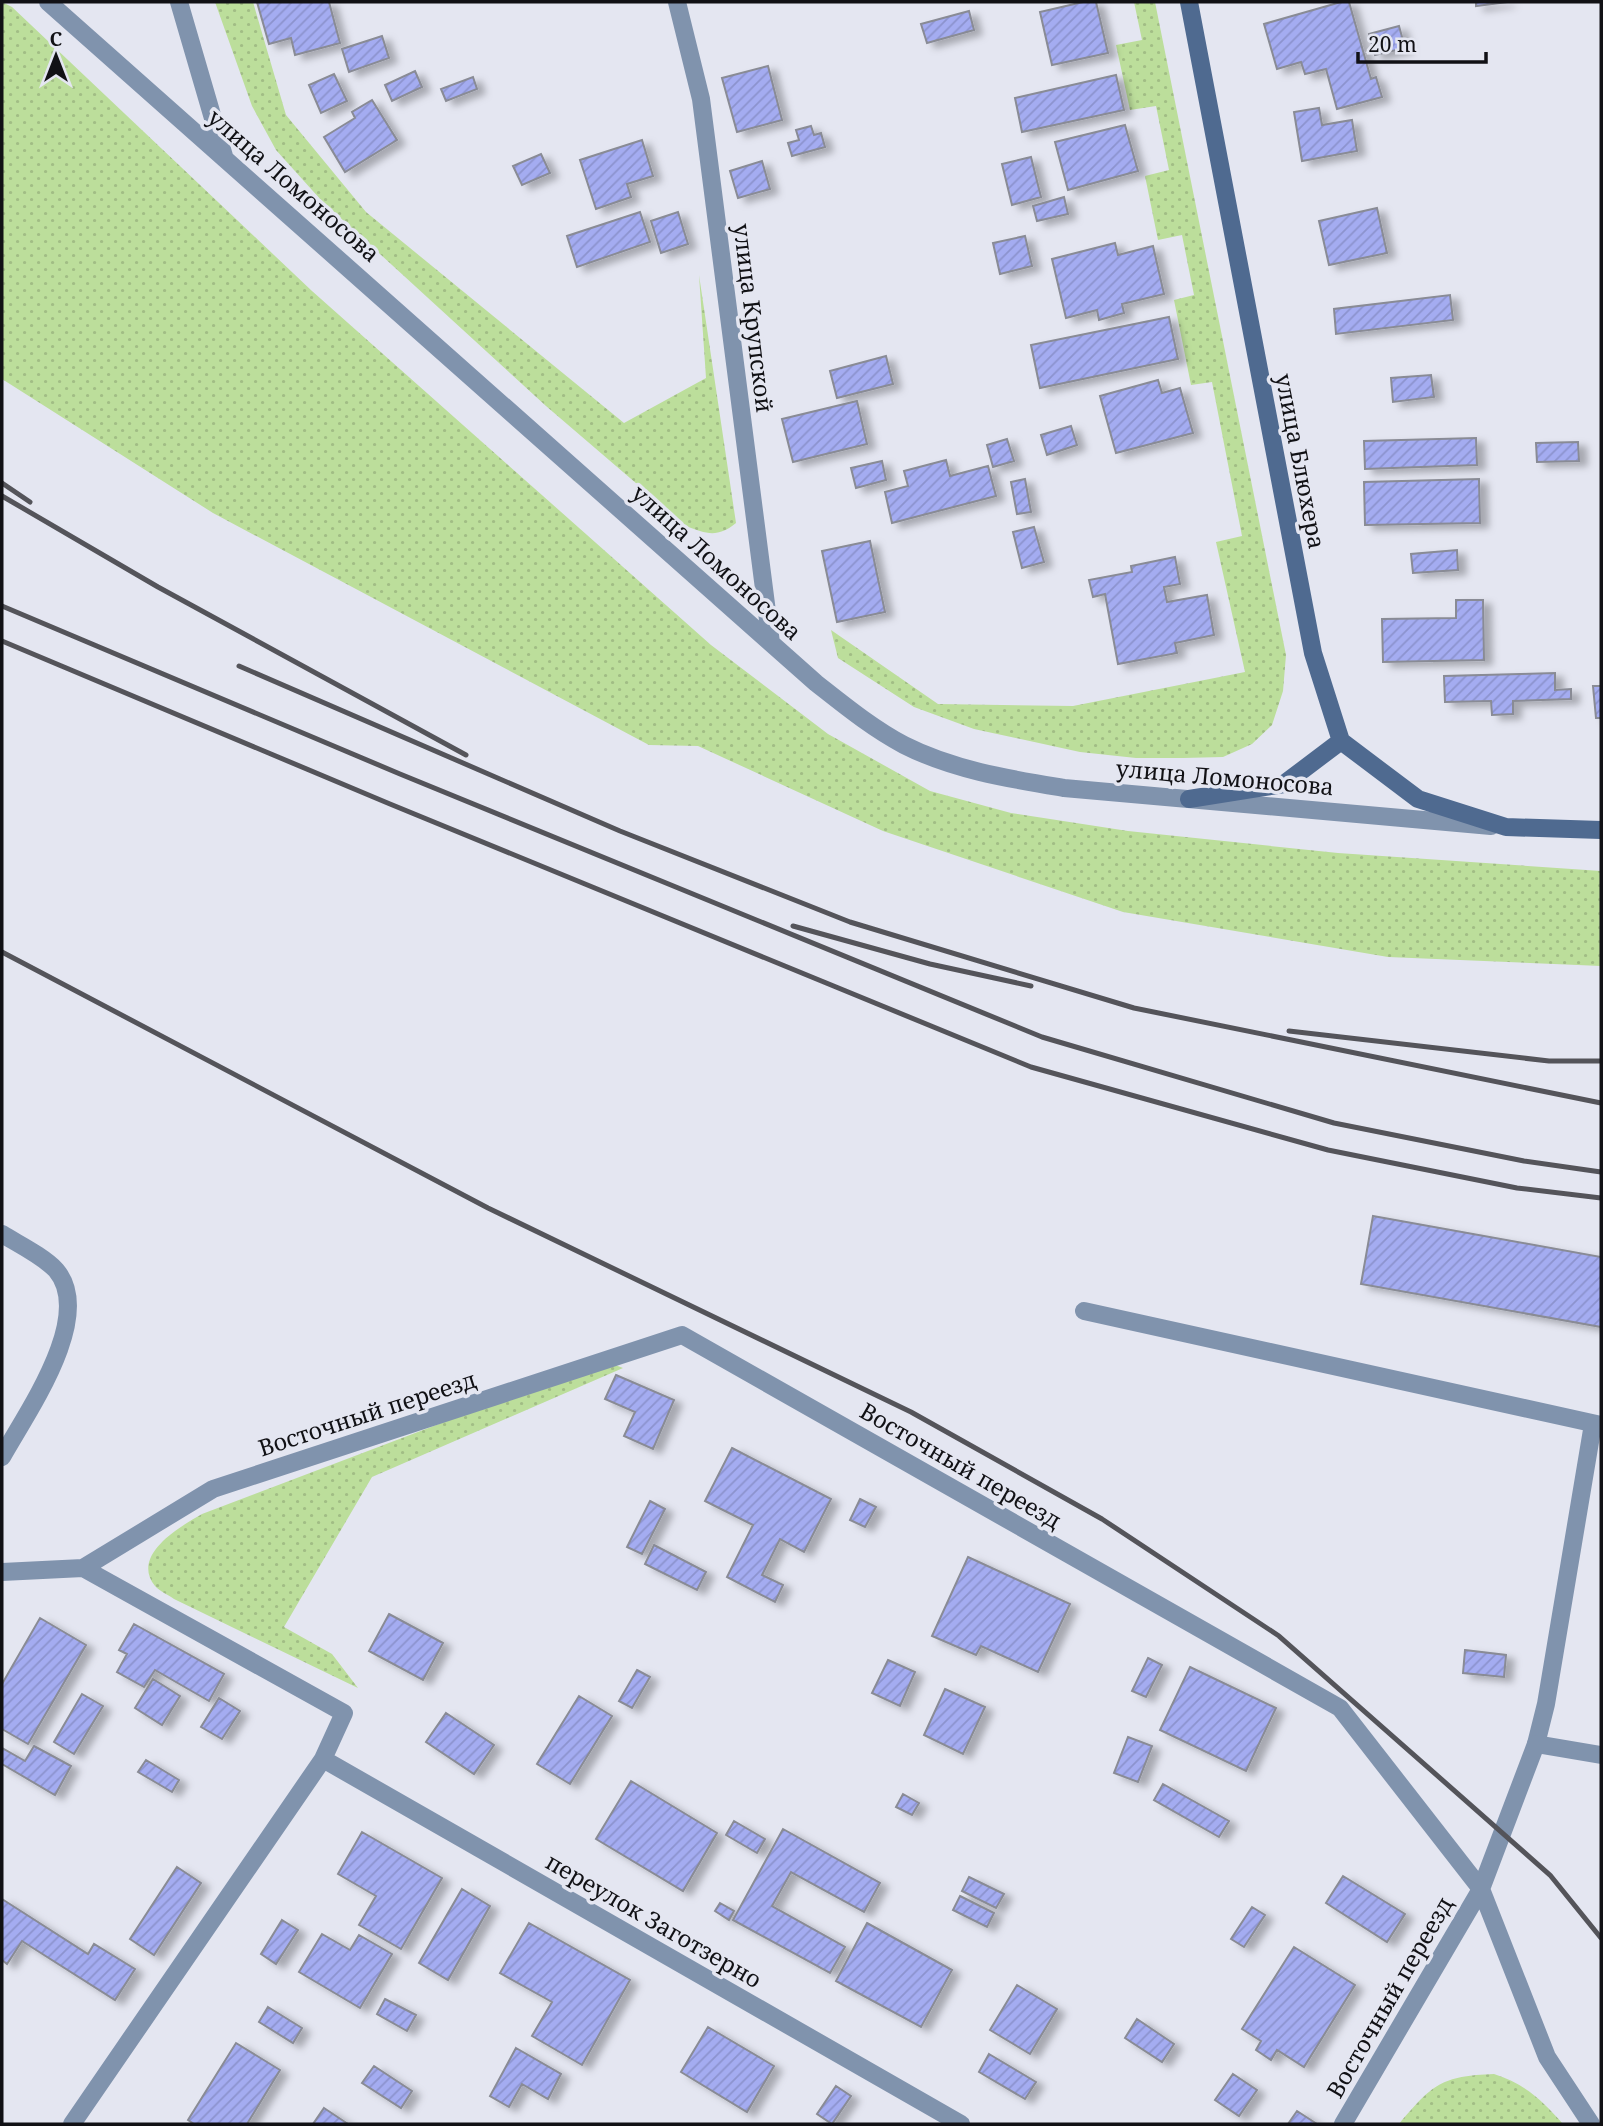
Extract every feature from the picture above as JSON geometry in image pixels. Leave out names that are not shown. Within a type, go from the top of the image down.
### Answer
[{"type":"street","name":"улица Ломоносова","points":[[48,2],[225,156],[771,643],[862,718],[905,745],[956,765],[1007,779],[1053,786],[1506,827]]},
{"type":"street","points":[[179,2],[225,156]]},
{"type":"street","name":"улица Крупской","points":[[677,2],[701,99],[771,643]]},
{"type":"street","name":"улица Блюхера","points":[[1189,2],[1313,653],[1341,741]]},
{"type":"street","points":[[1189,799],[1284,784],[1341,741],[1418,799],[1506,827],[1601,830]]},
{"type":"street","points":[[2,1234],[56,1270],[65,1292],[67,1314],[65,1337],[55,1363],[2,1457]]},
{"type":"street","points":[[1084,1311],[1597,1424],[1546,1704],[1536,1744],[1480,1889],[1547,2057],[1591,2124]]},
{"type":"street","name":"Восточный переезд","points":[[83,1568],[213,1489],[682,1335],[1340,1708],[1480,1889],[1343,2124]]},
{"type":"street","points":[[2,1572],[83,1568],[344,1713],[323,1759],[72,2124]]},
{"type":"street","points":[[1536,1744],[1601,1755]]},
{"type":"street","name":"переулок Заготзерно","points":[[323,1759],[961,2124]]},
{"type":"green space","points":[[2,2],[12,7],[312,291],[711,645],[828,734],[930,791],[1011,813],[1128,831],[1338,853],[1601,871],[1601,966],[1388,957],[1123,912],[883,831],[698,746],[649,745],[213,513],[2,379]]},
{"type":"green space","points":[[215,2],[253,2],[286,115],[366,212],[624,423],[706,378],[699,275],[736,523],[718,533],[686,526],[546,406],[321,200],[276,150],[252,106]]},
{"type":"green space","points":[[1134,2],[1155,2],[1286,655],[1283,691],[1272,725],[1252,744],[1223,757],[1136,758],[1080,752],[974,729],[914,707],[838,658],[831,630],[938,704],[1073,706],[1245,672],[1216,542],[1242,536],[1212,382],[1191,385],[1174,300],[1194,295],[1182,235],[1158,240],[1145,176],[1169,170],[1156,106],[1130,110],[1116,45],[1142,40]]},
{"type":"green space","points":[[605,1361],[623,1368],[372,1477],[284,1627],[332,1654],[358,1688],[174,1599],[155,1586],[149,1574],[149,1563],[161,1543],[202,1514]]},
{"type":"green space","points":[[1494,2074],[1532,2094],[1563,2124],[1399,2124],[1439,2085],[1462,2077]]},
{"type":"building","points":[[257,2],[329,2],[340,43],[295,55],[291,38],[269,44]]},
{"type":"building","points":[[1083,2],[1096,2],[1108,53],[1052,65],[1040,12]]},
{"type":"building","points":[[1349,2],[1371,79],[1376,77],[1382,97],[1337,109],[1326,69],[1305,74],[1301,62],[1277,69],[1264,24]]},
{"type":"building","points":[[1476,2],[1508,2],[1476,6]]},
{"type":"building","points":[[969,11],[974,30],[927,43],[921,24]]},
{"type":"building","points":[[1399,26],[1405,48],[1375,55],[1369,34]]},
{"type":"building","points":[[382,36],[389,58],[349,72],[342,49]]},
{"type":"building","points":[[768,66],[782,120],[737,132],[722,78]]},
{"type":"building","points":[[415,71],[422,87],[392,101],[385,85]]},
{"type":"building","points":[[334,74],[347,101],[321,113],[309,85]]},
{"type":"building","points":[[1116,75],[1124,110],[1022,132],[1015,98]]},
{"type":"building","points":[[473,77],[477,89],[446,101],[441,89]]},
{"type":"building","points":[[372,100],[397,140],[345,172],[324,137],[355,118],[352,112]]},
{"type":"building","points":[[1319,108],[1322,125],[1352,120],[1357,151],[1302,161],[1294,112]]},
{"type":"building","points":[[1125,125],[1138,171],[1068,190],[1055,142]]},
{"type":"building","points":[[811,126],[814,135],[821,133],[825,147],[792,156],[788,143],[799,140],[796,130]]},
{"type":"building","points":[[642,140],[653,176],[627,184],[631,197],[596,209],[580,160]]},
{"type":"building","points":[[541,154],[550,173],[522,185],[513,166]]},
{"type":"building","points":[[1031,157],[1041,197],[1012,205],[1002,164]]},
{"type":"building","points":[[762,161],[770,189],[738,198],[730,171]]},
{"type":"building","points":[[1064,197],[1068,214],[1037,221],[1033,206]]},
{"type":"building","points":[[1377,208],[1387,253],[1329,265],[1319,221]]},
{"type":"building","points":[[640,212],[650,242],[577,267],[567,236]]},
{"type":"building","points":[[678,212],[688,244],[661,253],[651,221]]},
{"type":"building","points":[[1025,236],[1032,266],[1000,274],[993,243]]},
{"type":"building","points":[[1115,243],[1118,255],[1153,246],[1164,294],[1122,304],[1124,313],[1099,320],[1097,310],[1066,318],[1052,259]]},
{"type":"building","points":[[1450,295],[1453,320],[1336,334],[1334,309]]},
{"type":"building","points":[[1169,317],[1178,359],[1040,388],[1031,345]]},
{"type":"building","points":[[886,356],[893,384],[837,398],[830,371]]},
{"type":"building","points":[[1431,375],[1434,397],[1393,402],[1391,378]]},
{"type":"building","points":[[1158,380],[1162,393],[1180,388],[1193,433],[1116,453],[1100,396]]},
{"type":"building","points":[[857,401],[867,444],[793,462],[782,419]]},
{"type":"building","points":[[1071,426],[1077,445],[1047,455],[1041,435]]},
{"type":"building","points":[[1476,438],[1477,465],[1365,469],[1364,441]]},
{"type":"building","points":[[1007,439],[1014,461],[993,467],[987,445]]},
{"type":"building","points":[[1578,442],[1579,461],[1537,462],[1536,443]]},
{"type":"building","points":[[946,460],[950,476],[988,466],[996,496],[892,523],[885,492],[908,486],[904,471]]},
{"type":"building","points":[[882,461],[886,480],[856,488],[851,468]]},
{"type":"building","points":[[1025,479],[1031,512],[1017,514],[1011,482]]},
{"type":"building","points":[[1479,479],[1480,523],[1365,525],[1364,482]]},
{"type":"building","points":[[1034,527],[1044,562],[1022,568],[1013,532]]},
{"type":"building","points":[[870,541],[885,612],[837,622],[822,551]]},
{"type":"building","points":[[1457,550],[1458,570],[1413,573],[1411,554]]},
{"type":"building","points":[[1175,557],[1180,584],[1164,587],[1167,602],[1207,595],[1214,635],[1175,643],[1177,653],[1118,664],[1105,594],[1093,597],[1089,580],[1132,572],[1131,566]]},
{"type":"building","points":[[1456,600],[1483,600],[1484,660],[1383,662],[1382,619],[1456,618]]},
{"type":"building","points":[[1555,673],[1555,690],[1571,689],[1571,699],[1513,701],[1513,714],[1492,715],[1491,701],[1445,702],[1444,676]]},
{"type":"building","points":[[1593,686],[1601,686],[1601,718],[1596,718]]},
{"type":"building","points":[[1373,1216],[1601,1257],[1601,1327],[1361,1284]]},
{"type":"building","points":[[616,1375],[674,1400],[653,1449],[624,1436],[635,1412],[605,1399]]},
{"type":"building","points":[[732,1448],[831,1499],[804,1552],[780,1539],[762,1575],[783,1585],[775,1602],[727,1577],[753,1525],[705,1501]]},
{"type":"building","points":[[860,1499],[876,1507],[865,1527],[850,1520]]},
{"type":"building","points":[[650,1501],[665,1509],[642,1554],[627,1547]]},
{"type":"building","points":[[654,1545],[706,1572],[697,1590],[645,1564]]},
{"type":"building","points":[[968,1557],[1070,1604],[1038,1672],[981,1646],[976,1655],[932,1636]]},
{"type":"building","points":[[389,1614],[443,1643],[423,1680],[369,1651]]},
{"type":"building","points":[[40,1618],[86,1645],[28,1744],[2,1729],[2,1684]]},
{"type":"building","points":[[134,1624],[224,1674],[209,1701],[155,1670],[144,1687],[117,1672],[127,1654],[119,1650]]},
{"type":"building","points":[[1465,1650],[1506,1655],[1504,1677],[1463,1673]]},
{"type":"building","points":[[1148,1658],[1162,1665],[1146,1697],[1132,1691]]},
{"type":"building","points":[[888,1660],[915,1672],[900,1706],[872,1693]]},
{"type":"building","points":[[1190,1667],[1276,1708],[1246,1771],[1160,1730]]},
{"type":"building","points":[[637,1670],[650,1677],[632,1708],[619,1701]]},
{"type":"building","points":[[153,1679],[180,1696],[162,1725],[135,1708]]},
{"type":"building","points":[[945,1689],[985,1707],[963,1754],[924,1735]]},
{"type":"building","points":[[82,1694],[103,1706],[74,1754],[54,1742]]},
{"type":"building","points":[[579,1696],[612,1716],[570,1784],[537,1764]]},
{"type":"building","points":[[219,1698],[240,1711],[222,1739],[201,1727]]},
{"type":"building","points":[[446,1713],[494,1745],[474,1774],[426,1742]]},
{"type":"building","points":[[1128,1737],[1152,1746],[1138,1782],[1114,1773]]},
{"type":"building","points":[[34,1746],[71,1766],[55,1795],[2,1764],[2,1748],[25,1761]]},
{"type":"building","points":[[146,1760],[179,1780],[172,1792],[138,1772]]},
{"type":"building","points":[[631,1781],[717,1833],[683,1891],[596,1839]]},
{"type":"building","points":[[1163,1784],[1229,1821],[1219,1837],[1154,1800]]},
{"type":"building","points":[[903,1794],[919,1803],[912,1815],[896,1807]]},
{"type":"building","points":[[734,1821],[765,1839],[757,1853],[726,1835]]},
{"type":"building","points":[[783,1829],[880,1883],[864,1912],[791,1872],[772,1906],[845,1947],[830,1973],[733,1920]]},
{"type":"building","points":[[362,1832],[442,1878],[401,1949],[359,1925],[376,1896],[338,1874]]},
{"type":"building","points":[[177,1867],[201,1883],[154,1955],[130,1939]]},
{"type":"building","points":[[1343,1876],[1405,1914],[1387,1942],[1326,1903]]},
{"type":"building","points":[[969,1877],[1004,1894],[996,1908],[962,1891]]},
{"type":"building","points":[[462,1889],[490,1906],[448,1980],[419,1963]]},
{"type":"building","points":[[960,1896],[994,1913],[987,1927],[953,1910]]},
{"type":"building","points":[[2,1899],[88,1954],[94,1944],[135,1969],[115,2000],[22,1941],[7,1964],[2,1960]]},
{"type":"building","points":[[720,1903],[734,1911],[729,1920],[715,1911]]},
{"type":"building","points":[[1252,1907],[1265,1915],[1244,1947],[1231,1939]]},
{"type":"building","points":[[282,1920],[298,1930],[276,1964],[261,1954]]},
{"type":"building","points":[[529,1923],[630,1980],[582,2065],[532,2036],[552,2002],[500,1973]]},
{"type":"building","points":[[867,1923],[952,1970],[921,2027],[836,1981]]},
{"type":"building","points":[[322,1934],[350,1950],[359,1935],[392,1954],[360,2008],[299,1972]]},
{"type":"building","points":[[1294,1947],[1355,1985],[1304,2067],[1277,2050],[1271,2060],[1256,2050],[1261,2041],[1242,2029]]},
{"type":"building","points":[[1017,1985],[1057,2009],[1030,2054],[990,2030]]},
{"type":"building","points":[[385,1999],[416,2015],[407,2031],[377,2014]]},
{"type":"building","points":[[268,2007],[302,2028],[293,2043],[259,2022]]},
{"type":"building","points":[[1137,2019],[1174,2044],[1162,2062],[1125,2038]]},
{"type":"building","points":[[708,2027],[774,2066],[747,2112],[681,2072]]},
{"type":"building","points":[[236,2043],[280,2070],[247,2124],[194,2124],[188,2120]]},
{"type":"building","points":[[516,2048],[561,2074],[548,2099],[522,2084],[509,2107],[490,2096]]},
{"type":"building","points":[[989,2054],[1036,2082],[1025,2099],[979,2072]]},
{"type":"building","points":[[374,2066],[412,2091],[401,2108],[362,2083]]},
{"type":"building","points":[[1233,2074],[1257,2090],[1239,2116],[1215,2100]]},
{"type":"building","points":[[836,2086],[851,2096],[832,2124],[817,2114]]},
{"type":"building","points":[[324,2108],[348,2124],[313,2124]]},
{"type":"building","points":[[1297,2111],[1317,2124],[1288,2124]]},
{"type":"railway","points":[[2,483],[30,502]]},
{"type":"railway","points":[[2,496],[158,587],[466,755]]},
{"type":"railway","points":[[2,606],[400,774],[1042,1037],[1334,1123],[1524,1161],[1601,1172]]},
{"type":"railway","points":[[2,641],[390,804],[1031,1067],[1328,1150],[1517,1188],[1601,1198]]},
{"type":"railway","points":[[239,666],[620,831],[850,922],[1134,1008],[1601,1103]]},
{"type":"railway","points":[[793,926],[930,964],[1031,986]]},
{"type":"railway","points":[[2,952],[488,1208],[911,1412],[1102,1519],[1279,1636],[1550,1875],[1601,1938]]},
{"type":"railway","points":[[1289,1031],[1549,1061],[1601,1061]]}]
